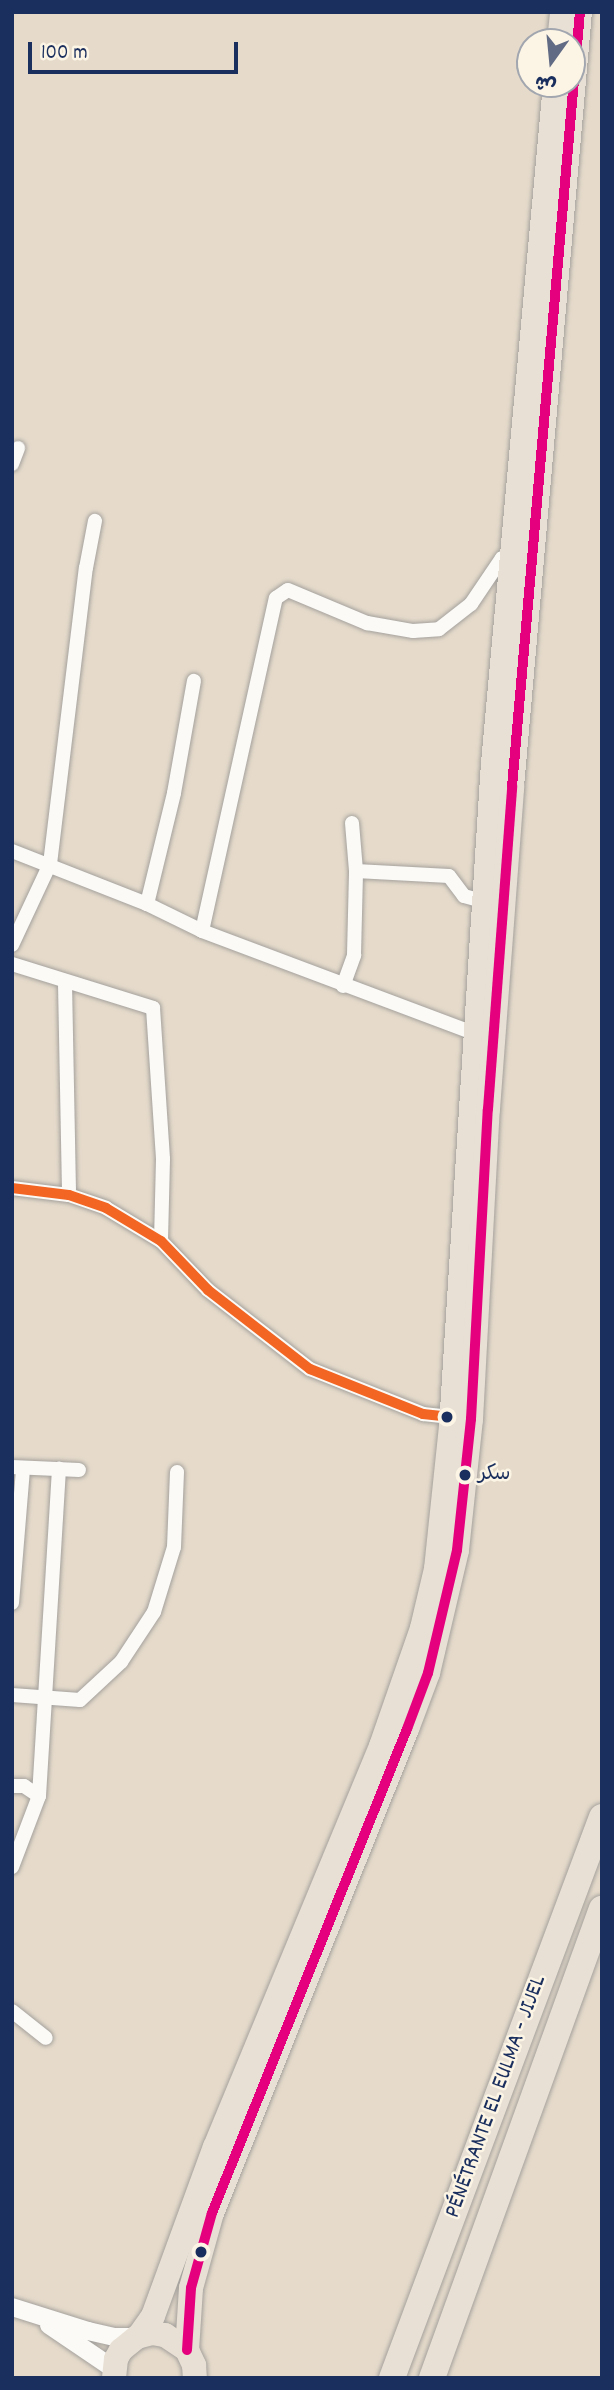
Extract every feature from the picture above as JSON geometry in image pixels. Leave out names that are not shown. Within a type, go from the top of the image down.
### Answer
[{"type":"highway","points":[[195,2378],[194,2365],[187,2350],[191,2288],[212,2213],[428,1673],[457,1550],[471,1419],[488,1109],[512,786],[580,12]]},
{"type":"highway","points":[[114,2374],[121,2350],[138,2337],[153,2316],[215,2147],[403,1689],[436,1569],[451,1417],[483,901],[554,98]]},
{"type":"highway","name":"PÉNÉTRANTE EL EULMA - JIJEL","points":[[392,2378],[602,1816]]},
{"type":"highway","name":"PÉNÉTRANTE EL EULMA - JIJEL","points":[[432,2378],[602,1909]]},
{"type":"highway","points":[[138,2337],[165,2335],[187,2350]]},
{"type":"street","points":[[12,464],[18,448]]},
{"type":"street","points":[[12,945],[50,864],[86,568],[95,521]]},
{"type":"street","points":[[202,931],[276,598],[288,590],[367,623],[412,631],[439,629],[471,604],[502,558],[512,556]]},
{"type":"street","points":[[147,904],[174,793],[194,681]]},
{"type":"street","points":[[344,986],[354,956],[356,870],[352,823]]},
{"type":"street","points":[[12,851],[147,904],[202,931],[473,1033]]},
{"type":"street","points":[[356,870],[449,876],[464,896],[483,901]]},
{"type":"street","points":[[12,964],[65,983],[153,1008],[163,1159],[161,1241]]},
{"type":"street","points":[[65,983],[69,1195]]},
{"type":"street","points":[[12,1188],[69,1195],[106,1208],[161,1241],[208,1290],[310,1369],[423,1414],[451,1417]]},
{"type":"street","points":[[12,1603],[17,1468],[79,1470]]},
{"type":"street","points":[[12,1867],[38,1796],[59,1469]]},
{"type":"street","points":[[12,1695],[80,1700],[121,1662],[154,1612],[174,1547],[177,1472]]},
{"type":"street","points":[[12,1786],[24,1786],[38,1796]]},
{"type":"street","points":[[12,2011],[47,2038]]},
{"type":"street","points":[[12,2307],[38,2318],[114,2337],[138,2337]]},
{"type":"street","points":[[38,2318],[114,2374]]},
{"type":"transit line","points":[[187,2350],[191,2288],[212,2213],[428,1673],[457,1550],[471,1419],[488,1109],[512,787],[580,12]]},
{"type":"transit line","points":[[12,1188],[69,1195],[106,1208],[161,1241],[208,1290],[310,1369],[423,1414],[451,1417]]},
{"type":"place","name":"سكر","points":[[465,1475]]}]
